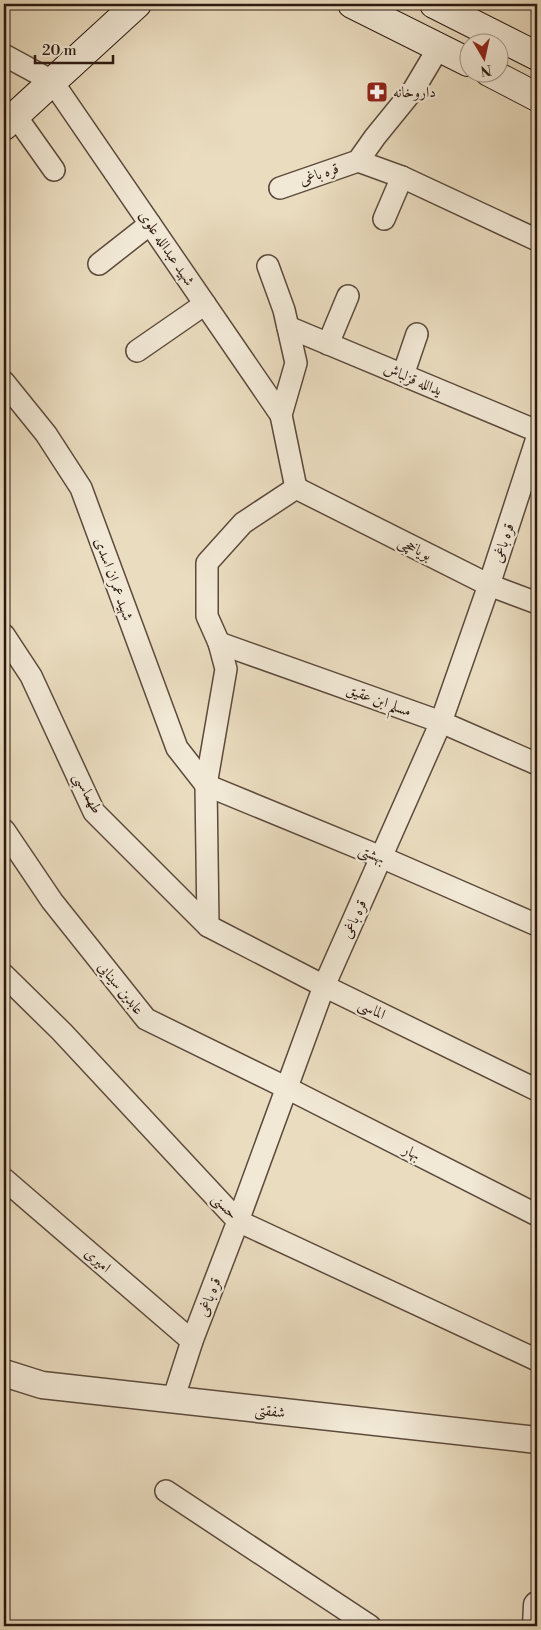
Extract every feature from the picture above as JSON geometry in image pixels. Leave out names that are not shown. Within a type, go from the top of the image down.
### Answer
[{"type":"main road","points":[[10,120],[136,4]]},
{"type":"main road","points":[[352,4],[458,57]]},
{"type":"main road","points":[[434,4],[537,56]]},
{"type":"main road","points":[[508,82],[537,97]]},
{"type":"street","name":"قره باغی","points":[[280,188],[358,160],[414,90],[439,47]]},
{"type":"street","points":[[4,55],[52,81]]},
{"type":"street","name":"شهید عبدالله علوی","points":[[52,81],[281,415]]},
{"type":"street","points":[[10,120],[54,170]]},
{"type":"street","name":"قره باغی","points":[[358,160],[402,177],[537,240]]},
{"type":"street","points":[[384,219],[402,177]]},
{"type":"street","points":[[99,264],[150,224]]},
{"type":"street","points":[[208,926],[206,785],[226,668],[219,643],[207,616],[207,563],[243,523],[296,488],[281,415],[296,363],[284,310],[268,266]]},
{"type":"street","points":[[328,344],[348,296]]},
{"type":"street","points":[[137,351],[205,304]]},
{"type":"street","name":"یدالله قزلباش","points":[[288,327],[537,431]]},
{"type":"street","points":[[403,375],[417,334]]},
{"type":"street","name":"شهید عمران اسدی","points":[[4,382],[46,434],[81,488],[177,748],[206,785]]},
{"type":"street","name":"قره باغی","points":[[173,1400],[192,1341],[324,986],[441,722],[489,586],[537,438]]},
{"type":"street","name":"بویاخچی","points":[[296,488],[489,586],[537,604]]},
{"type":"street","name":"طهماسبی","points":[[4,635],[32,676],[94,812],[208,926]]},
{"type":"street","name":"مسلم ابن عقیق","points":[[219,643],[441,722],[537,764]]},
{"type":"street","name":"بهشتی","points":[[206,785],[381,857],[537,925]]},
{"type":"street","name":"عابدین سینایی","points":[[4,830],[52,901],[146,1019],[287,1088]]},
{"type":"street","name":"الماسی","points":[[208,926],[324,986],[537,1090]]},
{"type":"street","name":"حسنی","points":[[4,975],[62,1032],[238,1221],[537,1360]]},
{"type":"street","name":"بهار","points":[[287,1088],[537,1215]]},
{"type":"street","name":"امیری","points":[[7,1188],[192,1341]]},
{"type":"street","name":"شفقتی","points":[[4,1372],[42,1386],[537,1440]]},
{"type":"street","points":[[166,1491],[370,1626]]},
{"type":"street","points":[[536,1626],[537,1605]]},
{"type":"place","name":"داروخانه","points":[[377,92]]}]
